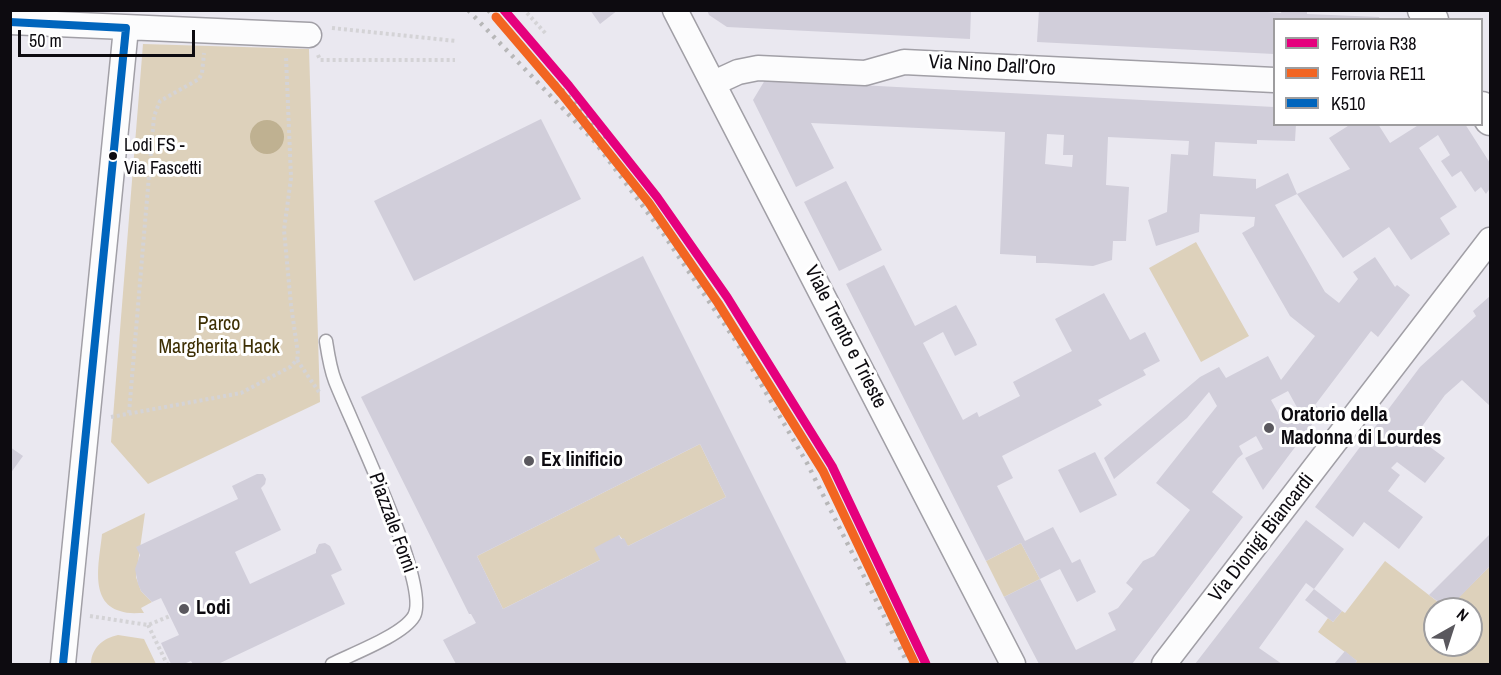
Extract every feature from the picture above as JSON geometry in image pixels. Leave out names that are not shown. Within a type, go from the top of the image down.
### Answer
[{"type":"street","name":"Viale Trento e Trieste","points":[[675,10],[1013,664]]},
{"type":"street","points":[[10,22],[298,34]]},
{"type":"street","points":[[63,664],[126,28]]},
{"type":"street","name":"Via Nino Dall’Oro","points":[[714,83],[738,72],[758,68],[865,73],[904,62],[1273,80]]},
{"type":"street","name":"Via Dionigi Biancardi","points":[[1164,664],[1491,240]]},
{"type":"lane","name":"Piazzale Forni","points":[[326,341],[335,379],[397,529],[416,592],[417,606],[414,616],[405,627],[332,664]]},
{"type":"path","points":[[527,13],[547,35]]},
{"type":"path","points":[[298,34],[321,27],[456,41]]},
{"type":"path","points":[[129,414],[154,116],[160,102],[199,79],[206,30]]},
{"type":"path","points":[[298,34],[320,60],[455,60]]},
{"type":"path","points":[[101,418],[242,393],[290,367],[297,360],[284,230],[291,178],[298,34]]},
{"type":"path","points":[[115,620],[148,625],[170,616]]},
{"type":"path","points":[[148,625],[167,664]]},
{"type":"green space","name":"Parco Margherita Hack","points":[[143,44],[309,49],[320,402],[148,484],[111,442]]},
{"type":"green space","points":[[1196,242],[1249,336],[1201,362],[1149,268]]},
{"type":"green space","points":[[700,444],[726,497],[628,546],[619,535],[600,560],[503,609],[477,556]]},
{"type":"green space","points":[[145,513],[136,577],[141,591],[152,602],[141,608],[144,613],[126,613],[110,606],[103,599],[98,578],[102,534]]},
{"type":"green space","points":[[1021,543],[1040,579],[1004,597],[986,561]]},
{"type":"green space","points":[[1385,561],[1432,597],[1423,597],[1423,657],[1483,657],[1483,597],[1459,597],[1490,566],[1490,664],[1355,664],[1357,661],[1318,632],[1328,618],[1333,622],[1342,611],[1345,613]]},
{"type":"green space","points":[[118,635],[144,639],[156,664],[91,663],[99,644]]},
{"type":"shaded area","points":[[267,120],[279,125],[284,137],[279,149],[267,154],[255,149],[250,137],[255,125]]},
{"type":"building","points":[[590,10],[618,10],[600,24]]},
{"type":"building","points":[[707,10],[971,10],[970,39],[727,27],[709,15]]},
{"type":"building","points":[[1039,10],[1240,10],[1281,13],[1282,10],[1307,10],[1307,14],[1379,18],[1273,18],[1273,54],[1037,42]]},
{"type":"building","points":[[765,80],[1273,107],[1273,126],[1296,126],[1295,141],[1257,140],[1257,144],[1215,142],[1213,176],[1256,179],[1256,189],[1288,173],[1297,194],[1275,205],[1325,292],[1339,303],[1358,279],[1353,272],[1375,257],[1395,287],[1397,285],[1410,295],[1378,337],[1371,331],[1315,405],[1322,411],[1263,490],[1245,458],[1263,449],[1256,436],[1239,446],[1243,454],[1212,492],[1243,517],[1132,664],[1039,664],[1004,597],[1040,579],[1076,650],[1116,630],[1108,613],[1118,608],[1133,589],[1126,583],[1143,561],[1154,556],[1190,510],[1156,483],[1217,406],[1209,392],[1187,418],[1114,479],[1104,458],[1200,377],[1219,367],[1226,378],[1268,356],[1281,380],[1315,336],[1290,316],[1242,233],[1254,226],[1255,217],[1200,214],[1199,232],[1156,246],[1148,220],[1167,212],[1171,154],[1188,155],[1189,141],[1108,137],[1106,185],[1129,187],[1126,241],[1113,241],[1112,260],[1093,266],[1036,263],[1036,256],[1000,254],[1005,132],[811,123],[834,168],[796,187],[753,100]],"holes":[[[1047,134],[1064,135],[1063,155],[1073,155],[1072,167],[1045,164]],[[1288,391],[1299,411],[1282,420],[1271,400]]]},
{"type":"building","points":[[541,119],[581,199],[414,281],[374,201]]},
{"type":"building","points":[[1348,126],[1379,126],[1390,143],[1417,126],[1466,126],[1490,163],[1490,188],[1486,194],[1481,187],[1475,192],[1461,171],[1452,177],[1441,161],[1450,155],[1438,135],[1419,148],[1457,207],[1440,218],[1450,234],[1411,260],[1389,227],[1343,258],[1297,194],[1350,169],[1329,138]]},
{"type":"building","points":[[846,181],[882,250],[839,271],[804,202]]},
{"type":"building","name":"Ex linificio","points":[[643,256],[847,664],[456,664],[443,640],[476,623],[469,614],[361,397]],"holes":[[[700,444],[726,497],[628,546],[624,538],[621,539],[619,535],[594,548],[600,560],[503,609],[477,556]]]},
{"type":"building","points":[[884,265],[915,326],[956,305],[975,340],[977,345],[955,356],[943,332],[923,343],[963,420],[977,412],[979,417],[1020,396],[1013,382],[1072,351],[1055,319],[1104,293],[1130,340],[1145,332],[1160,361],[1143,370],[1146,375],[1098,400],[1102,405],[1002,456],[1013,478],[997,486],[1025,541],[1053,527],[1072,563],[1080,559],[1096,592],[1077,602],[1060,569],[1040,579],[1021,543],[986,561],[846,284]]},
{"type":"building","points":[[1490,296],[1490,406],[1462,380],[1445,395],[1415,436],[1445,458],[1425,483],[1397,462],[1391,468],[1400,475],[1388,491],[1423,517],[1399,549],[1364,522],[1353,537],[1315,507],[1420,367],[1476,316],[1473,311]]},
{"type":"building","points":[[10,447],[23,456],[10,474]]},
{"type":"building","points":[[1095,452],[1117,495],[1080,513],[1058,470]]},
{"type":"building","points":[[257,474],[263,474],[266,479],[261,488],[281,530],[235,552],[250,584],[316,553],[319,544],[325,543],[330,546],[342,570],[331,575],[345,604],[218,664],[193,664],[191,661],[187,664],[171,664],[161,643],[179,635],[161,598],[152,602],[141,591],[135,569],[140,555],[136,547],[238,499],[232,486]]},
{"type":"building","points":[[1306,520],[1344,549],[1314,589],[1306,583],[1259,648],[1282,664],[1195,664]]},
{"type":"building","points":[[1490,534],[1490,566],[1460,597],[1432,597],[1429,595]]},
{"type":"building","points":[[1314,589],[1342,611],[1333,622],[1305,600]]},
{"type":"building","points":[[1345,651],[1357,661],[1355,664],[1334,664]]},
{"type":"railway","points":[[468,10],[595,142],[662,232],[737,343],[807,463],[908,664]]},
{"type":"railway","points":[[488,10],[628,161]]},
{"type":"rail line","name":"R38","points":[[504,10],[569,86],[657,197],[727,297],[832,466],[926,664]]},
{"type":"rail line","name":"RE11","points":[[496,17],[561,93],[649,203],[718,303],[823,471],[915,664]]},
{"type":"transit line","name":"K510","points":[[10,22],[126,28],[63,664]]},
{"type":"place","name":"Lodi FS - Via Fascetti","points":[[113,156]]},
{"type":"place","name":"Oratorio della Madonna di Lourdes","points":[[1269,428]]},
{"type":"place","name":"Ex linificio","points":[[529,461]]},
{"type":"place","name":"Lodi","points":[[184,609]]}]
